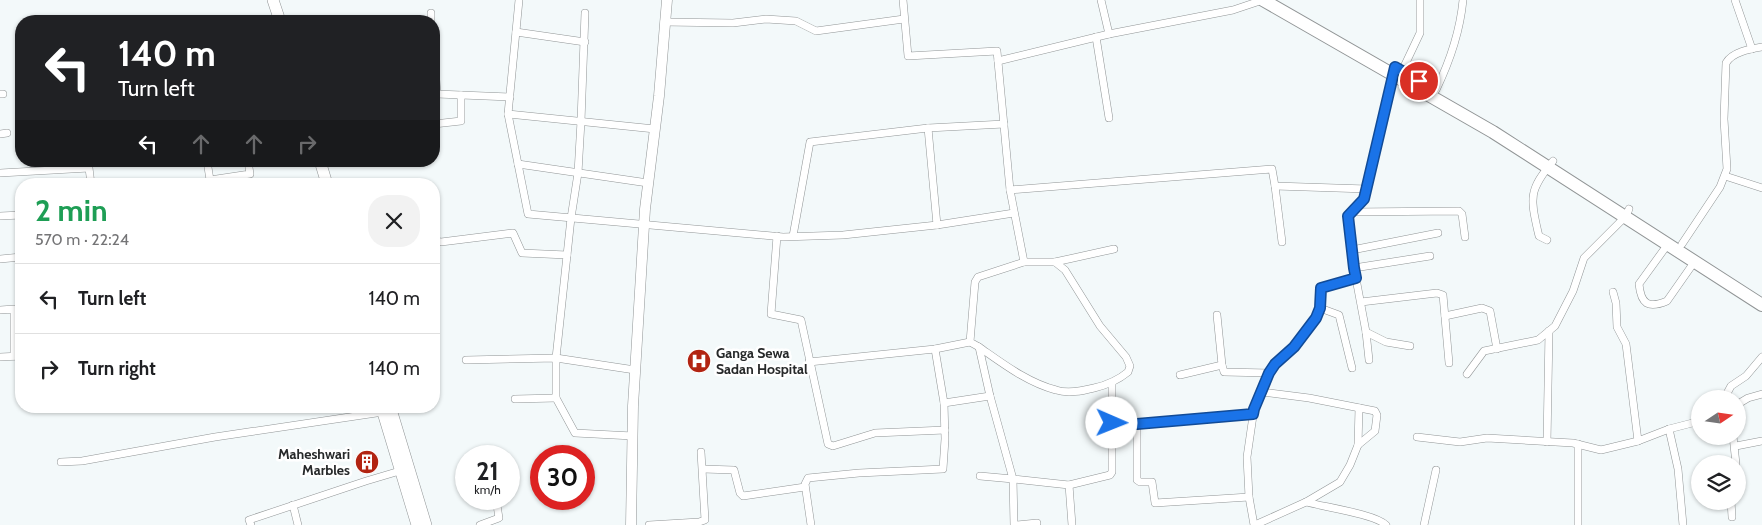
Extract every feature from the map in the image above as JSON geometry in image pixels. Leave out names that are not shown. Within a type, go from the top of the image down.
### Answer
[{"type":"highway","points":[[1263,0],[1436,90],[1550,164],[1682,244],[1762,296]]},
{"type":"highway","points":[[1279,0],[1340,40]]},
{"type":"highway","points":[[1397,71],[1467,116],[1550,164]]},
{"type":"highway","points":[[1628,212],[1668,244],[1762,305]]},
{"type":"main road","points":[[266,0],[270,15]]},
{"type":"main road","points":[[274,0],[278,15]]},
{"type":"main road","points":[[387,413],[404,470],[416,525]]},
{"type":"main road","points":[[404,470],[426,525]]},
{"type":"street","points":[[519,0],[508,114],[528,214],[777,236],[843,236],[938,225],[1014,213]]},
{"type":"street","points":[[631,525],[633,436],[644,224],[667,0]]},
{"type":"street","points":[[903,0],[908,56],[996,51],[1010,190],[1024,262]]},
{"type":"street","points":[[1101,0],[1109,34]]},
{"type":"street","points":[[998,61],[1109,34],[1233,10],[1263,0]]},
{"type":"street","points":[[1369,360],[1366,332],[1354,268],[1348,216],[1364,199],[1397,71],[1420,34],[1420,0]]},
{"type":"street","points":[[1436,90],[1449,64],[1461,20],[1463,0]]},
{"type":"street","points":[[1735,0],[1752,49]]},
{"type":"street","points":[[585,13],[578,174],[571,218],[556,358],[556,398],[575,433],[633,436]]},
{"type":"street","points":[[664,22],[733,23],[766,19],[796,21],[816,31],[904,19]]},
{"type":"street","points":[[516,32],[585,42]]},
{"type":"street","points":[[1096,37],[1109,118]]},
{"type":"street","points":[[1682,244],[1720,187],[1725,176],[1727,162],[1724,119],[1726,63],[1728,58],[1762,47]]},
{"type":"street","points":[[440,94],[510,97]]},
{"type":"street","points":[[440,123],[461,121],[461,95]]},
{"type":"street","points":[[508,114],[655,129]]},
{"type":"street","points":[[793,236],[810,142],[928,128],[1004,124]]},
{"type":"street","points":[[928,128],[938,225]]},
{"type":"street","points":[[518,164],[648,183]]},
{"type":"street","points":[[1547,240],[1539,236],[1532,198],[1536,185],[1550,164]]},
{"type":"street","points":[[223,178],[250,174],[249,167]]},
{"type":"street","points":[[0,174],[89,168],[90,178]]},
{"type":"street","points":[[1010,190],[1272,169],[1282,242]]},
{"type":"street","points":[[1725,176],[1762,188]]},
{"type":"street","points":[[1275,186],[1366,189]]},
{"type":"street","points":[[1351,212],[1459,210],[1462,214],[1465,237]]},
{"type":"street","points":[[1467,374],[1484,351],[1538,340],[1555,326],[1573,291],[1584,258],[1628,212]]},
{"type":"street","points":[[0,216],[15,215]]},
{"type":"street","points":[[440,242],[513,233],[522,253],[567,255]]},
{"type":"street","points":[[1352,250],[1438,233]]},
{"type":"street","points":[[777,236],[771,314],[801,320],[809,362],[830,446],[875,433],[945,430]]},
{"type":"street","points":[[1668,244],[1640,284],[1646,304],[1651,305],[1667,301],[1695,261]]},
{"type":"street","points":[[970,342],[978,277],[1024,262],[1056,262],[1114,249]]},
{"type":"street","points":[[1354,268],[1430,256]]},
{"type":"street","points":[[0,259],[15,258]]},
{"type":"street","points":[[809,362],[935,349],[970,342],[1036,382],[1057,391],[1079,391],[1112,383],[1128,372],[1129,362],[1100,326],[1065,270],[1056,262]]},
{"type":"street","points":[[1356,278],[1321,288],[1320,308],[1316,318],[1294,347],[1275,364],[1269,373],[1254,409],[1247,457],[1249,497],[1255,525],[1306,502],[1340,482],[1350,465],[1358,445],[1359,408]]},
{"type":"street","points":[[1613,292],[1616,303],[1617,327],[1626,344],[1638,441]]},
{"type":"street","points":[[1361,302],[1436,293],[1444,295],[1449,363]]},
{"type":"street","points":[[1320,308],[1339,315],[1352,368]]},
{"type":"street","points":[[1445,316],[1482,308],[1490,311],[1496,349]]},
{"type":"street","points":[[0,310],[14,309],[15,325]]},
{"type":"street","points":[[1217,315],[1224,372],[1269,373]]},
{"type":"street","points":[[1547,442],[1549,331]]},
{"type":"street","points":[[1366,332],[1386,342],[1410,346]]},
{"type":"street","points":[[979,347],[990,396],[1013,479],[1016,525],[1037,523]]},
{"type":"street","points":[[811,525],[805,487],[806,479],[818,476],[943,469],[944,402],[935,349]]},
{"type":"street","points":[[0,357],[15,356]]},
{"type":"street","points":[[1729,390],[1731,386],[1746,376],[1762,357]]},
{"type":"street","points":[[466,360],[556,358],[636,370]]},
{"type":"street","points":[[1180,375],[1222,365]]},
{"type":"street","points":[[980,476],[1069,485],[1110,475],[1112,472],[1112,383]]},
{"type":"street","points":[[1262,392],[1309,398],[1376,411],[1375,431],[1358,445]]},
{"type":"street","points":[[1746,399],[1762,394]]},
{"type":"street","points":[[944,402],[990,396]]},
{"type":"street","points":[[515,399],[556,398]]},
{"type":"street","points":[[61,462],[82,461],[356,413]]},
{"type":"street","points":[[1112,423],[1137,424],[1253,414]]},
{"type":"street","points":[[1417,437],[1460,442],[1487,438],[1578,444],[1601,450],[1638,441],[1669,429],[1691,423]]},
{"type":"street","points":[[1137,424],[1137,480],[1140,482],[1152,482],[1156,503],[1249,497]]},
{"type":"street","points":[[1669,429],[1678,469],[1683,525]]},
{"type":"street","points":[[1736,455],[1736,446],[1762,441]]},
{"type":"street","points":[[1578,444],[1578,525]]},
{"type":"street","points":[[649,525],[705,520],[701,452]]},
{"type":"street","points":[[703,469],[734,470],[740,493],[743,496],[805,487]]},
{"type":"street","points":[[251,525],[250,520],[404,470]]},
{"type":"street","points":[[1424,525],[1436,470]]},
{"type":"street","points":[[1069,485],[1072,525]]},
{"type":"street","points":[[1306,502],[1361,514],[1382,521],[1386,525]]},
{"type":"street","points":[[293,505],[298,525]]},
{"type":"street","points":[[480,525],[500,518],[498,510]]},
{"type":"street","points":[[1732,510],[1732,517]]},
{"type":"place","name":"Ganga Sewa Sadan Hospital","points":[[699,361]]},
{"type":"place","name":"Maheshwari Marbles","points":[[367,462]]},
{"type":"route","points":[[1112,423],[1137,424],[1253,414],[1269,373],[1275,364],[1294,347],[1316,318],[1320,308],[1321,288],[1356,278],[1348,216],[1364,199],[1395,67],[1419,81]]}]
